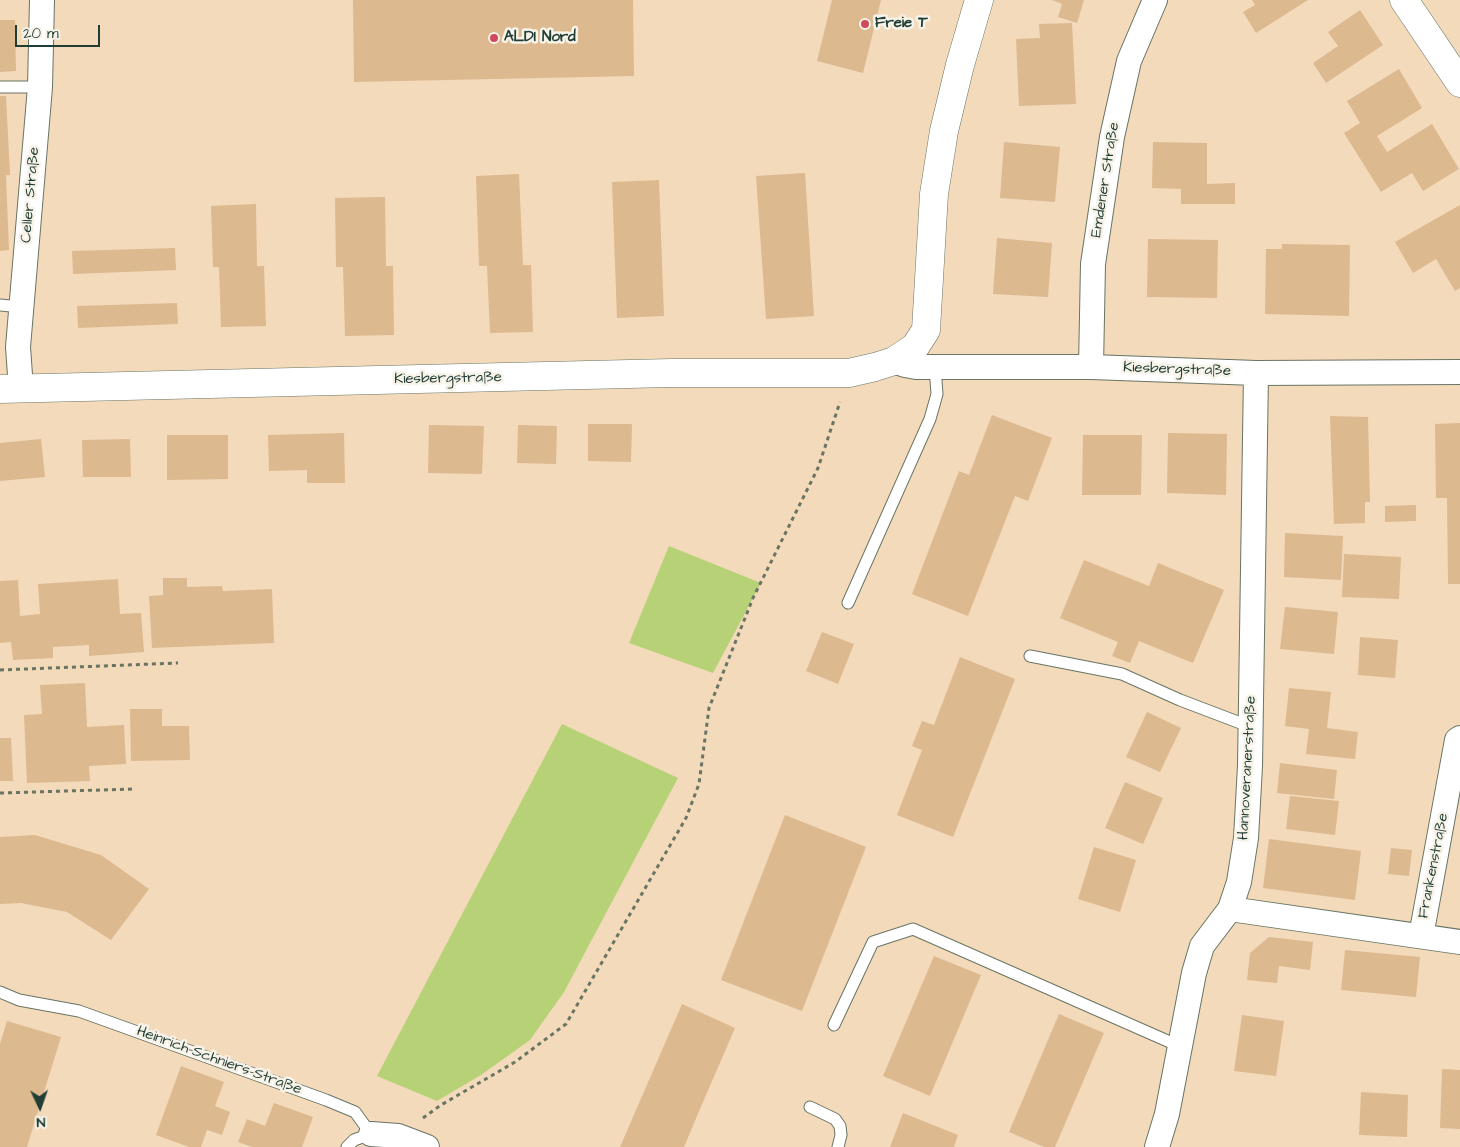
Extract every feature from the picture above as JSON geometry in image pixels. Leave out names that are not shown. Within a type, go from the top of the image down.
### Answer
[{"type":"street","name":"Celler Straße","points":[[11,389],[18,347],[11,306],[40,87],[42,0]]},
{"type":"street","name":"Kiesbergstraße","points":[[11,389],[661,374],[849,372],[894,361],[915,347],[926,330],[934,194],[944,131],[960,65],[979,0]]},
{"type":"street","name":"Emdener Straße","points":[[1091,366],[1093,264],[1112,137],[1129,61],[1155,0]]},
{"type":"street","points":[[1404,0],[1460,83]]},
{"type":"street","name":"Kiesbergstraße","points":[[894,361],[916,367],[1091,366],[1256,373],[1460,372]]},
{"type":"street","name":"Hannoveranerstraße","points":[[1157,1147],[1167,1114],[1194,973],[1202,946],[1230,909],[1239,882],[1246,838],[1250,727],[1256,373]]},
{"type":"street","name":"Frankenstraße","points":[[1420,936],[1457,740],[1460,738]]},
{"type":"street","name":"Frankenstraße","points":[[1230,909],[1460,942]]},
{"type":"street","points":[[371,1134],[398,1136],[427,1147]]},
{"type":"lane","points":[[0,87],[40,87]]},
{"type":"lane","points":[[848,603],[930,419],[937,394],[935,367]]},
{"type":"lane","points":[[1030,656],[1122,674],[1180,700],[1250,727]]},
{"type":"lane","points":[[834,1025],[872,942],[912,929],[1179,1046]]},
{"type":"lane","name":"Heinrich-Schniers-Straße","points":[[0,992],[19,1000],[79,1011],[326,1100],[355,1112],[371,1134]]},
{"type":"lane","points":[[810,1107],[834,1119],[840,1126],[841,1135],[838,1147]]},
{"type":"lane","points":[[348,1147],[354,1140],[371,1134]]},
{"type":"path","points":[[398,1136],[441,1105],[516,1062],[566,1024],[686,818],[699,784],[709,708],[753,598],[818,468],[849,372]]},
{"type":"path","points":[[0,670],[178,663]]},
{"type":"path","points":[[0,792],[134,789]]},
{"type":"green space","points":[[669,546],[761,583],[713,673],[629,643]]},
{"type":"green space","points":[[562,724],[678,778],[564,992],[530,1040],[481,1075],[437,1101],[377,1076]]},
{"type":"building","name":"ALDI Nord","points":[[353,0],[633,0],[634,76],[354,82]]},
{"type":"building","points":[[832,0],[881,0],[863,73],[817,61]]},
{"type":"building","points":[[1052,0],[1084,0],[1077,23],[1058,17],[1062,4]]},
{"type":"building","points":[[1252,0],[1308,0],[1256,33],[1243,12],[1255,5]]},
{"type":"building","points":[[1360,10],[1383,45],[1326,83],[1313,63],[1338,46],[1328,32]]},
{"type":"building","points":[[0,20],[15,20],[16,71],[0,72]]},
{"type":"building","points":[[1072,23],[1076,104],[1019,106],[1016,39],[1040,38],[1039,24]]},
{"type":"building","points":[[1399,69],[1422,108],[1377,136],[1387,152],[1432,124],[1459,169],[1423,191],[1412,173],[1381,192],[1344,133],[1360,123],[1347,101]]},
{"type":"building","points":[[0,96],[6,96],[10,175],[6,175],[9,250],[0,251]]},
{"type":"building","points":[[1004,142],[1060,147],[1055,202],[1000,198]]},
{"type":"building","points":[[1153,142],[1207,143],[1207,184],[1235,183],[1235,204],[1181,204],[1181,189],[1152,188]]},
{"type":"building","points":[[805,173],[814,316],[766,319],[756,176]]},
{"type":"building","points":[[519,174],[523,265],[531,265],[533,332],[490,333],[487,266],[479,266],[476,176]]},
{"type":"building","points":[[659,180],[664,316],[617,318],[612,182]]},
{"type":"building","points":[[385,197],[386,266],[393,266],[394,335],[345,336],[343,267],[336,267],[335,198]]},
{"type":"building","points":[[256,204],[257,266],[264,266],[266,326],[221,327],[219,267],[213,267],[211,206]]},
{"type":"building","points":[[1460,205],[1460,288],[1455,291],[1436,259],[1413,273],[1395,242]]},
{"type":"building","points":[[997,238],[1052,243],[1048,297],[993,294]]},
{"type":"building","points":[[1148,239],[1218,240],[1217,298],[1147,297]]},
{"type":"building","points":[[1282,244],[1350,245],[1349,316],[1265,314],[1266,249],[1282,249]]},
{"type":"building","points":[[175,248],[176,270],[73,274],[72,251]]},
{"type":"building","points":[[177,303],[178,324],[78,328],[77,306]]},
{"type":"building","points":[[992,415],[1052,438],[1028,501],[1015,496],[968,616],[912,594],[959,471],[969,475]]},
{"type":"building","points":[[1330,416],[1368,417],[1370,502],[1365,502],[1365,523],[1334,524]]},
{"type":"building","points":[[1460,423],[1460,584],[1448,584],[1447,498],[1436,498],[1435,424]]},
{"type":"building","points":[[588,424],[632,424],[631,462],[588,461]]},
{"type":"building","points":[[429,425],[484,426],[482,474],[428,473]]},
{"type":"building","points":[[518,425],[557,426],[556,464],[517,463]]},
{"type":"building","points":[[344,433],[345,483],[307,483],[307,470],[269,471],[268,435]]},
{"type":"building","points":[[1168,433],[1227,434],[1226,495],[1167,493]]},
{"type":"building","points":[[167,435],[228,435],[228,479],[167,480]]},
{"type":"building","points":[[1083,435],[1142,435],[1141,495],[1082,495]]},
{"type":"building","points":[[41,439],[45,477],[0,481],[0,443]]},
{"type":"building","points":[[130,439],[131,477],[83,477],[82,440]]},
{"type":"building","points":[[1416,505],[1416,521],[1385,522],[1385,506]]},
{"type":"building","points":[[1285,533],[1343,536],[1341,580],[1284,577]]},
{"type":"building","points":[[1344,554],[1401,557],[1399,599],[1342,597]]},
{"type":"building","points":[[1084,560],[1149,586],[1158,563],[1224,590],[1193,663],[1139,641],[1130,663],[1112,656],[1118,642],[1060,618]]},
{"type":"building","points":[[163,578],[187,578],[187,587],[222,586],[223,591],[272,589],[274,643],[152,648],[149,596],[163,595]]},
{"type":"building","points":[[118,579],[120,614],[141,613],[144,652],[89,656],[89,645],[53,647],[53,658],[13,660],[11,642],[0,643],[0,581],[18,580],[20,616],[40,614],[38,584]]},
{"type":"building","points":[[1285,607],[1338,612],[1334,654],[1280,649]]},
{"type":"building","points":[[822,632],[854,644],[838,684],[806,671]]},
{"type":"building","points":[[1360,637],[1398,640],[1395,678],[1358,675]]},
{"type":"building","points":[[960,657],[1015,679],[953,837],[897,815],[922,750],[912,746],[922,721],[934,725]]},
{"type":"building","points":[[85,683],[87,727],[124,725],[126,764],[89,766],[90,781],[27,783],[24,715],[42,714],[40,685]]},
{"type":"building","points":[[1289,688],[1331,692],[1327,728],[1358,732],[1355,759],[1306,754],[1309,729],[1285,726]]},
{"type":"building","points":[[130,709],[162,709],[162,726],[189,726],[190,760],[131,761]]},
{"type":"building","points":[[1147,712],[1181,728],[1160,772],[1126,757]]},
{"type":"building","points":[[0,738],[11,738],[13,781],[0,781]]},
{"type":"building","points":[[1280,763],[1337,770],[1334,799],[1277,793]]},
{"type":"building","points":[[1125,782],[1163,798],[1143,844],[1105,828]]},
{"type":"building","points":[[1290,796],[1339,801],[1335,835],[1286,829]]},
{"type":"building","points":[[785,815],[866,847],[802,1011],[721,980]]},
{"type":"building","points":[[35,835],[101,855],[149,889],[111,940],[67,912],[21,903],[0,904],[0,837]]},
{"type":"building","points":[[1269,839],[1361,851],[1355,900],[1263,888]]},
{"type":"building","points":[[1094,847],[1136,860],[1120,912],[1078,899]]},
{"type":"building","points":[[1391,848],[1412,850],[1409,876],[1388,874]]},
{"type":"building","points":[[1269,937],[1313,942],[1310,970],[1279,966],[1277,983],[1247,980],[1250,953]]},
{"type":"building","points":[[1345,950],[1420,957],[1416,997],[1341,990]]},
{"type":"building","points":[[934,956],[981,975],[930,1096],[883,1076]]},
{"type":"building","points":[[682,1004],[735,1028],[684,1147],[620,1147]]},
{"type":"building","points":[[1059,1014],[1104,1033],[1055,1147],[1044,1147],[1009,1132]]},
{"type":"building","points":[[1242,1015],[1284,1021],[1276,1076],[1234,1071]]},
{"type":"building","points":[[7,1021],[61,1037],[27,1147],[0,1147],[0,1044]]},
{"type":"building","points":[[181,1066],[224,1082],[215,1106],[230,1112],[222,1135],[207,1130],[201,1147],[189,1147],[156,1135]]},
{"type":"building","points":[[1442,1069],[1460,1070],[1460,1129],[1440,1128]]},
{"type":"building","points":[[1361,1092],[1408,1095],[1407,1137],[1359,1135]]},
{"type":"building","points":[[274,1103],[313,1117],[302,1147],[252,1147],[238,1142],[247,1119],[265,1126]]},
{"type":"building","points":[[903,1113],[958,1135],[954,1147],[890,1147]]},
{"type":"place","name":"Freie T","points":[[865,24]]},
{"type":"place","name":"ALDI Nord","points":[[494,38]]}]
